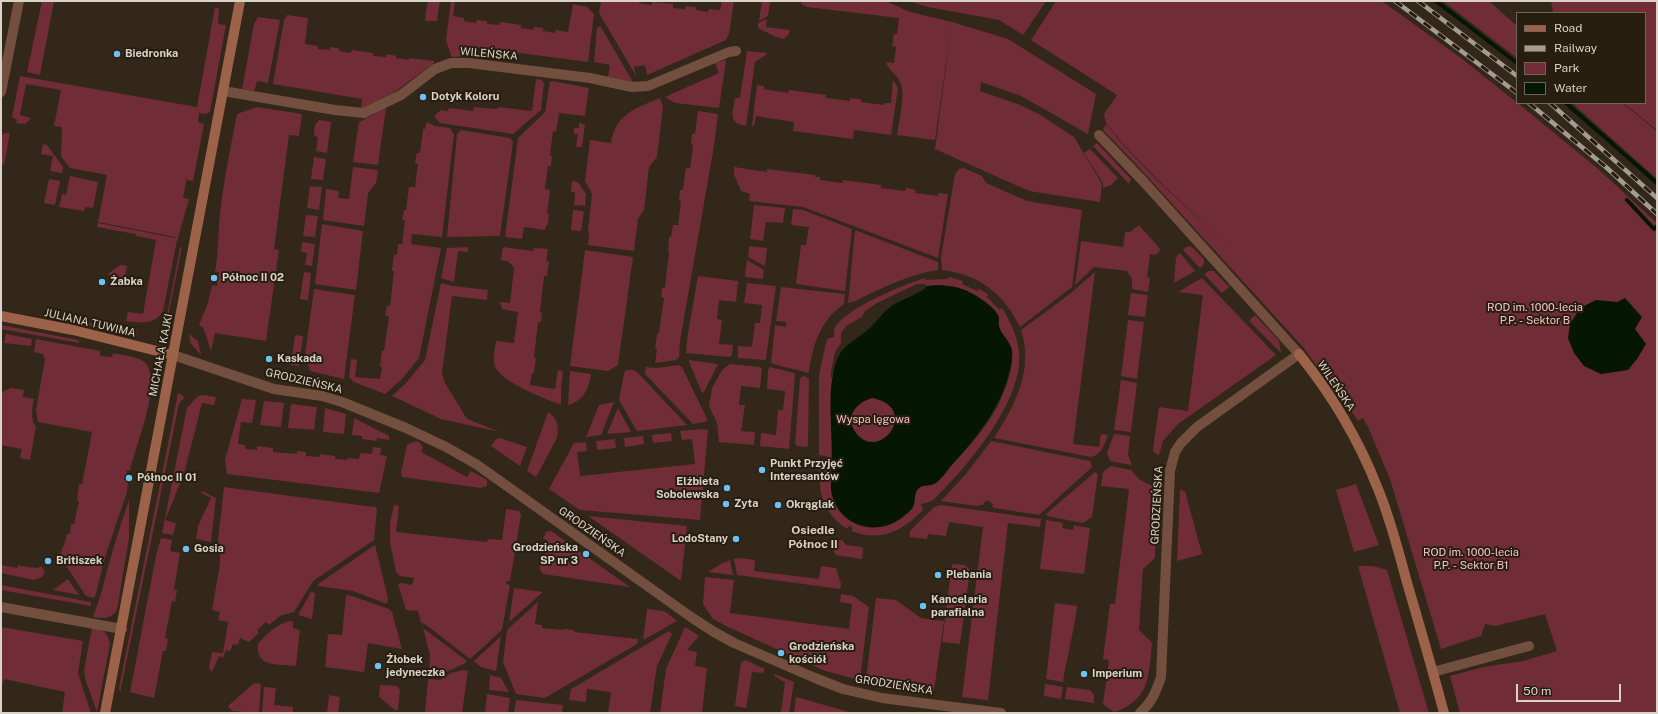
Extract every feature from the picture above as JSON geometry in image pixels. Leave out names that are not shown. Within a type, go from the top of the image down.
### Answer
[{"type":"street","points":[[1,92],[19,1]]},
{"type":"street","name":"MICHAŁA KAJKI","points":[[105,713],[240,1]]},
{"type":"street","name":"WILEŃSKA","points":[[223,91],[335,110],[364,113],[401,95],[435,69],[451,63],[470,63],[590,78],[638,87],[648,86],[729,52],[736,51]]},
{"type":"street","name":"WILEŃSKA","points":[[1099,135],[1143,181],[1299,354],[1313,371],[1341,413],[1379,490],[1394,535],[1444,713]]},
{"type":"street","name":"JULIANA TUWIMA","points":[[1,316],[73,330],[174,355]]},
{"type":"street","name":"GRODZIEŃSKA","points":[[1140,713],[1148,706],[1154,696],[1161,677],[1170,471],[1175,452],[1181,443],[1197,427],[1299,354]]},
{"type":"street","name":"GRODZIEŃSKA","points":[[174,355],[274,389],[322,396],[342,402],[370,412],[446,447],[476,464],[714,632],[734,643],[788,667],[843,689],[882,698],[1001,713]]},
{"type":"street","points":[[1,606],[122,629]]},
{"type":"street","points":[[1433,672],[1529,646]]},
{"type":"green space","points":[[42,1],[54,1],[40,75],[27,72]]},
{"type":"green space","points":[[429,1],[440,1],[437,21],[425,21],[427,4]]},
{"type":"green space","points":[[451,1],[455,1],[453,16],[464,18],[464,21],[476,23],[477,20],[487,21],[487,24],[499,25],[500,22],[521,25],[521,28],[533,30],[534,27],[543,28],[543,31],[555,33],[556,30],[568,32],[573,4],[587,7],[594,14],[588,62],[474,47],[473,54],[470,56],[453,57],[451,56],[446,40]]},
{"type":"green space","points":[[601,1],[639,1],[639,3],[652,5],[652,2],[673,4],[673,8],[685,9],[686,6],[696,7],[696,10],[708,12],[709,9],[720,10],[722,1],[734,1],[729,34],[726,40],[647,75],[645,65],[634,67],[636,76],[599,13]]},
{"type":"green space","points":[[762,1],[770,1],[768,16],[759,21]]},
{"type":"green space","points":[[802,1],[886,1],[910,12],[952,22],[935,140],[897,135],[902,108],[902,87],[899,79],[886,62],[894,63],[896,47],[892,46],[894,34],[897,34],[899,18],[807,7],[801,4]]},
{"type":"green space","points":[[908,1],[1046,1],[1023,35],[999,20],[928,7]]},
{"type":"green space","name":"ROD im. 1000-lecia P.P. - Sektor B","points":[[1056,1],[1382,1],[1461,58],[1516,102],[1516,104],[1519,104],[1525,109],[1597,168],[1657,223],[1657,713],[1460,713],[1450,676],[1483,667],[1523,661],[1557,651],[1545,614],[1495,626],[1485,624],[1481,636],[1441,649],[1390,479],[1363,418],[1358,421],[1331,380],[1328,381],[1303,347],[1103,130],[1106,124],[1124,146],[1161,184],[1238,255],[1162,184],[1124,145],[1106,123],[1104,114],[1117,95],[1031,40]]},
{"type":"green space","points":[[1443,1],[1489,1],[1516,25],[1516,57]]},
{"type":"green space","points":[[1551,1],[1657,1],[1657,130],[1624,104],[1646,104],[1646,12],[1553,12]]},
{"type":"green space","points":[[215,7],[219,9],[218,24],[226,25],[210,112],[206,114],[199,113],[198,122],[204,124],[193,181],[187,180],[187,177],[183,198],[189,199],[176,245],[163,311],[160,316],[152,321],[126,321],[128,312],[143,314],[156,240],[137,236],[135,234],[97,227],[98,223],[175,238],[177,229],[175,237],[98,222],[107,175],[70,168],[61,156],[62,127],[54,126],[61,90],[26,84],[20,115],[31,118],[25,124],[16,123],[17,120],[12,117],[20,76],[197,107]]},
{"type":"green space","points":[[287,15],[308,18],[305,44],[318,46],[318,49],[330,50],[330,47],[339,48],[339,51],[351,53],[352,50],[373,53],[373,56],[386,57],[387,54],[396,56],[396,58],[434,61],[434,63],[389,96],[362,109],[362,99],[273,84],[284,20]]},
{"type":"green space","points":[[258,17],[280,20],[268,83],[257,81],[253,91],[242,89],[254,24]]},
{"type":"green space","points":[[767,19],[766,27],[790,30],[789,34],[784,39],[776,37],[758,28],[758,23]]},
{"type":"green space","points":[[952,22],[1008,39],[1096,94],[1088,134],[1021,96],[981,82],[980,91],[1020,105],[1039,114],[1074,137],[1102,184],[1100,202],[1029,191],[935,149]]},
{"type":"green space","points":[[600,26],[633,82],[608,77],[610,65],[594,62],[597,28]]},
{"type":"green space","points":[[747,51],[767,53],[755,62],[746,126],[740,125],[734,120],[733,113],[735,98],[740,98]]},
{"type":"green space","points":[[726,60],[719,108],[675,103],[665,97],[719,73],[715,63]]},
{"type":"green space","points":[[536,79],[542,80],[544,83],[541,110],[513,134],[440,123],[434,116],[441,110],[448,111],[449,108],[473,111],[474,107],[497,109],[498,107],[532,111]]},
{"type":"green space","points":[[893,80],[898,88],[891,135],[854,130],[853,139],[793,131],[794,122],[756,116],[754,126],[752,126],[757,85],[764,86],[764,89],[788,93],[789,90],[826,95],[826,98],[850,101],[850,98],[861,99],[861,102],[884,105],[884,103],[891,103]]},
{"type":"green space","points":[[552,81],[589,88],[585,116],[559,113],[556,132],[553,131],[550,155],[552,156],[551,166],[548,166],[545,189],[550,190],[547,214],[549,214],[548,225],[546,225],[545,230],[524,227],[522,239],[505,237],[518,138],[545,112],[550,82]]},
{"type":"green space","points":[[660,98],[663,106],[657,157],[649,167],[644,210],[638,219],[634,251],[588,245],[592,194],[585,181],[590,140],[611,143],[613,133],[617,125],[628,113]]},
{"type":"green space","points":[[1573,104],[1623,104],[1657,131],[1657,179]]},
{"type":"green space","points":[[257,107],[302,114],[299,136],[289,135],[274,249],[279,250],[266,341],[215,333],[211,351],[203,327],[199,325],[208,303],[212,285],[217,286],[219,272],[215,272],[219,225],[229,156],[237,114]]},
{"type":"green space","points":[[386,108],[378,165],[353,162],[359,122]]},
{"type":"green space","points":[[698,111],[718,114],[713,152],[680,341],[679,357],[676,360],[655,363],[657,334],[659,333],[664,298],[661,297],[662,288],[665,288],[669,237],[671,237],[673,225],[678,225],[681,201],[679,200],[680,190],[683,190],[686,168],[690,168],[693,145],[691,144],[692,134],[695,134]]},
{"type":"green space","points":[[319,120],[331,122],[327,153],[316,151],[318,137],[314,136],[315,125]]},
{"type":"green space","points":[[427,122],[435,126],[450,128],[454,134],[442,237],[412,234],[411,244],[441,248],[419,358],[402,379],[385,394],[354,382],[349,377],[351,359],[357,360],[355,377],[380,379],[382,351],[384,351],[389,316],[385,316],[387,306],[390,306],[394,271],[392,271],[394,254],[397,255],[398,244],[402,244],[405,220],[402,220],[404,210],[406,210],[409,187],[415,187],[418,164],[415,163],[417,153],[420,153],[423,129],[425,129]]},
{"type":"green space","points":[[579,123],[585,124],[582,147],[576,147],[578,134],[574,134],[574,128],[579,128]]},
{"type":"green space","points":[[461,130],[510,138],[513,142],[500,236],[447,237],[457,134]]},
{"type":"green space","points":[[10,133],[4,165],[1,165],[1,135]]},
{"type":"green space","points":[[1097,143],[1131,179],[1129,184],[1093,146]]},
{"type":"green space","points":[[43,144],[47,145],[63,167],[62,173],[50,171],[53,156],[41,154]]},
{"type":"green space","points":[[1090,149],[1118,178],[1111,185],[1103,188],[1103,183],[1084,153]]},
{"type":"green space","points":[[314,157],[326,159],[323,180],[311,179]]},
{"type":"green space","points":[[353,167],[378,170],[376,183],[368,193],[364,226],[323,220],[326,189],[339,191],[338,198],[349,199]]},
{"type":"green space","points":[[734,167],[767,172],[767,169],[815,175],[815,177],[820,177],[820,180],[843,183],[843,180],[881,185],[881,188],[905,191],[906,188],[916,190],[915,193],[938,196],[939,193],[948,194],[938,258],[803,207],[749,201],[750,194],[741,191],[734,174]]},
{"type":"green space","points":[[964,168],[982,176],[986,183],[1027,201],[1082,210],[1072,287],[1020,327],[1014,315],[989,288],[968,276],[942,270],[941,257],[955,174],[959,169]]},
{"type":"green space","points":[[70,176],[98,182],[93,208],[85,207],[84,211],[59,207],[62,194],[66,195]]},
{"type":"green space","points":[[49,179],[60,181],[55,205],[44,203]]},
{"type":"green space","points":[[572,181],[578,182],[586,194],[585,206],[574,205],[575,192],[571,192]]},
{"type":"green space","points":[[310,186],[322,187],[319,210],[307,208]]},
{"type":"green space","points":[[754,205],[785,208],[783,223],[766,222],[763,241],[750,239]]},
{"type":"green space","points":[[793,209],[803,210],[852,229],[845,291],[796,284],[801,245],[806,245],[809,227],[791,225]]},
{"type":"green space","points":[[573,210],[584,211],[581,231],[571,230]]},
{"type":"green space","points":[[306,215],[318,216],[315,237],[303,236]]},
{"type":"green space","points":[[322,224],[363,231],[356,290],[315,284]]},
{"type":"green space","points":[[1139,225],[1161,250],[1155,255],[1150,254],[1147,277],[1150,278],[1148,292],[1132,289],[1132,279],[1127,271],[1094,267],[1075,285],[1081,241],[1123,247],[1125,232],[1130,232]]},
{"type":"green space","points":[[855,230],[938,262],[938,270],[906,278],[848,303]]},
{"type":"green space","points":[[302,242],[315,244],[312,266],[305,265],[307,253],[301,252]]},
{"type":"green space","points":[[749,246],[767,248],[765,266],[748,257]]},
{"type":"green space","points":[[1191,246],[1204,259],[1204,264],[1200,268],[1183,250],[1186,247]]},
{"type":"green space","points":[[182,247],[168,317],[167,315],[180,248]]},
{"type":"green space","points":[[468,247],[468,252],[458,251],[454,282],[441,278],[447,248]]},
{"type":"green space","points":[[503,247],[533,251],[534,248],[548,249],[546,261],[549,262],[547,276],[544,276],[540,312],[542,312],[541,322],[538,322],[534,357],[536,358],[534,373],[532,373],[530,385],[555,389],[558,370],[563,371],[561,405],[512,383],[503,377],[497,370],[494,363],[496,341],[514,343],[518,312],[502,309],[500,302],[510,303],[514,268],[509,262],[501,260]]},
{"type":"green space","points":[[585,250],[633,257],[618,365],[608,371],[570,366]]},
{"type":"green space","points":[[1180,253],[1195,271],[1174,283],[1176,257]]},
{"type":"green space","points":[[747,260],[764,270],[763,279],[745,277]]},
{"type":"green space","points":[[120,265],[127,266],[124,282],[112,280],[108,274]]},
{"type":"green space","points":[[1209,271],[1214,271],[1229,287],[1222,293],[1204,274]]},
{"type":"green space","points":[[304,272],[311,273],[308,300],[300,299]]},
{"type":"green space","points":[[1095,272],[1073,444],[1099,447],[1101,434],[1108,435],[1102,449],[1098,454],[1091,457],[994,438],[1015,400],[1024,373],[1025,359],[1021,330],[1071,293]]},
{"type":"green space","points":[[698,276],[738,281],[736,302],[719,300],[717,319],[722,320],[719,344],[733,345],[732,355],[730,357],[686,353]]},
{"type":"green space","points":[[949,277],[963,281],[962,284],[977,291],[979,289],[988,294],[987,297],[999,309],[1002,308],[1010,321],[1019,349],[1019,365],[1016,381],[1010,397],[992,430],[969,461],[935,499],[921,504],[923,510],[915,518],[899,529],[882,535],[862,534],[851,531],[853,528],[849,526],[847,529],[831,515],[826,507],[821,491],[819,461],[827,460],[827,456],[819,455],[819,375],[827,339],[834,337],[834,331],[838,323],[847,315],[874,299],[925,278],[926,280],[947,279]],"holes":[[[917,284],[925,284],[927,286],[950,286],[968,292],[983,302],[999,318],[1000,328],[1012,357],[1010,374],[1000,401],[990,419],[972,443],[939,480],[931,485],[922,486],[918,489],[912,509],[901,519],[889,525],[876,527],[864,526],[853,522],[843,515],[835,504],[831,490],[832,397],[844,349],[839,355],[831,379],[835,352],[841,343],[841,333],[846,326],[862,317],[865,311],[877,303]]]},
{"type":"green space","points":[[1202,278],[1276,355],[1178,424],[1163,441],[1158,455],[1153,449],[1159,407],[1188,411],[1203,295],[1178,292]]},
{"type":"green space","points":[[441,283],[488,290],[487,300],[452,296],[442,373],[445,383],[467,419],[500,432],[441,419],[392,396],[406,383],[425,360]]},
{"type":"green space","points":[[747,283],[776,286],[765,360],[738,358],[738,346],[752,347],[755,323],[760,323],[762,305],[744,303]]},
{"type":"green space","points":[[781,287],[845,294],[844,304],[836,310],[823,326],[812,354],[809,373],[773,364],[771,362],[775,325],[786,327],[786,322],[776,321]]},
{"type":"green space","points":[[314,289],[355,295],[344,379],[310,371],[305,354]]},
{"type":"green space","points":[[1131,293],[1148,295],[1145,317],[1128,315]]},
{"type":"green space","points":[[1255,315],[1279,341],[1281,353],[1249,321]]},
{"type":"green space","points":[[1128,320],[1144,322],[1137,379],[1121,376]]},
{"type":"green space","points":[[83,322],[135,331],[137,333],[136,337],[83,324]]},
{"type":"green space","points":[[1,325],[78,340],[80,343],[1,329]]},
{"type":"green space","points":[[6,334],[32,339],[31,346],[4,343]]},
{"type":"green space","points":[[189,334],[198,341],[201,355],[191,344]]},
{"type":"green space","points":[[295,335],[303,336],[299,366],[291,365]]},
{"type":"green space","points":[[36,339],[100,351],[100,356],[112,357],[113,353],[140,359],[149,369],[151,381],[147,413],[130,471],[127,470],[127,492],[106,554],[95,597],[93,598],[86,596],[59,555],[64,546],[67,534],[70,534],[71,524],[74,524],[79,501],[77,501],[79,484],[82,484],[92,432],[38,422],[36,410],[45,359],[43,354],[34,352]]},
{"type":"green space","points":[[689,360],[718,364],[704,392],[702,393],[689,362]]},
{"type":"green space","points":[[730,364],[760,367],[762,369],[760,388],[741,386],[739,405],[745,405],[741,431],[755,432],[754,445],[719,442],[717,423],[709,406],[712,388],[722,370]]},
{"type":"green space","points":[[679,365],[682,367],[708,421],[693,424],[645,374],[646,367],[657,368]]},
{"type":"green space","points":[[770,367],[794,373],[795,375],[789,449],[760,446],[761,433],[776,435],[778,410],[783,410],[785,391],[767,389],[768,370]]},
{"type":"green space","points":[[626,370],[633,370],[637,372],[687,425],[637,431],[619,400],[624,373]]},
{"type":"green space","points":[[570,371],[591,374],[589,385],[584,394],[578,401],[568,405]]},
{"type":"green space","points":[[803,376],[809,378],[807,447],[797,446],[795,444],[800,379]]},
{"type":"green space","points":[[1121,380],[1137,383],[1131,432],[1114,430]]},
{"type":"green space","points":[[11,388],[24,390],[23,397],[34,399],[32,417],[36,427],[30,460],[20,458],[22,449],[1,445],[2,392]]},
{"type":"green space","points":[[178,393],[184,398],[179,404],[120,693],[119,688]]},
{"type":"green space","points":[[202,395],[216,397],[214,405],[202,403],[184,474],[165,520],[176,523],[173,535],[162,533],[187,408],[197,397]]},
{"type":"green space","name":"Wyspa lęgowa","points":[[873,398],[885,402],[891,408],[895,420],[891,432],[885,438],[873,442],[861,438],[855,432],[851,420],[855,408],[861,402]]},
{"type":"green space","points":[[242,399],[256,400],[252,423],[241,422],[238,444],[245,445],[245,449],[257,450],[257,446],[273,448],[273,452],[297,454],[297,451],[306,452],[306,456],[319,457],[320,454],[335,456],[335,459],[347,460],[348,458],[359,459],[360,453],[372,454],[373,447],[381,448],[380,455],[387,456],[379,493],[227,474],[225,460]]},
{"type":"green space","points":[[264,401],[284,403],[281,427],[260,425]]},
{"type":"green space","points":[[614,402],[601,435],[586,437],[599,405]]},
{"type":"green space","points":[[291,404],[317,407],[314,430],[288,428]]},
{"type":"green space","points":[[325,408],[346,414],[344,434],[323,432]]},
{"type":"green space","points":[[618,408],[631,432],[607,434]]},
{"type":"green space","points":[[548,412],[556,420],[558,431],[557,438],[536,477],[527,471]]},
{"type":"green space","points":[[354,418],[389,436],[389,440],[377,438],[376,441],[362,439],[362,436],[352,435]]},
{"type":"green space","points":[[702,429],[708,430],[700,520],[580,510],[549,489],[574,443],[586,442],[587,451],[577,452],[580,476],[695,464],[692,439],[682,440],[680,431]]},
{"type":"green space","points":[[671,433],[672,441],[653,443],[652,435]]},
{"type":"green space","points":[[1114,434],[1130,436],[1128,455],[1132,465],[1110,461],[1107,453]]},
{"type":"green space","points":[[643,436],[644,444],[625,447],[624,438]]},
{"type":"green space","points":[[500,438],[527,447],[520,466],[491,446],[496,439]]},
{"type":"green space","points":[[615,439],[616,448],[597,450],[596,441]]},
{"type":"green space","points":[[416,441],[423,447],[421,452],[467,477],[471,471],[487,480],[487,486],[481,488],[402,477],[401,473],[407,445]]},
{"type":"green space","points":[[991,441],[1090,461],[1092,467],[1039,515],[994,508],[992,507],[993,504],[987,500],[982,505],[977,506],[941,501],[966,474]]},
{"type":"green space","points":[[1111,466],[1131,470],[1140,480],[1157,488],[1155,558],[1143,569],[1139,630],[1152,643],[1150,666],[1141,694],[1135,701],[1126,707],[1114,712],[1103,704],[1109,660],[1103,659],[1110,604],[1115,604],[1129,489],[1101,486],[1103,472]]},
{"type":"green space","points":[[1095,472],[1098,474],[1092,517],[1083,523],[1047,516],[1046,514]]},
{"type":"green space","points":[[1356,484],[1379,545],[1354,552],[1336,490]]},
{"type":"green space","points":[[224,487],[376,507],[377,510],[374,540],[313,581],[294,612],[280,616],[269,625],[266,622],[257,630],[259,633],[249,642],[240,638],[238,645],[233,644],[230,651],[226,650],[223,658],[219,656],[212,672],[209,668],[212,652],[223,653],[228,622],[218,620],[220,612],[212,610],[220,564],[218,540]]},
{"type":"green space","points":[[1180,490],[1185,491],[1202,554],[1177,561]]},
{"type":"green space","points":[[202,491],[216,498],[211,542],[196,539],[198,526],[211,498],[201,493]]},
{"type":"green space","points":[[129,500],[129,538],[117,610],[115,613],[106,618],[93,617],[121,523]]},
{"type":"green space","points":[[394,505],[399,506],[396,532],[487,542],[488,539],[502,540],[506,509],[519,511],[521,515],[510,581],[507,581],[506,584],[510,585],[502,630],[470,659],[425,624],[421,623],[418,611],[406,610],[398,584],[401,583],[412,585],[414,578],[400,576],[396,572],[390,542],[390,523]]},
{"type":"green space","points":[[941,505],[1041,519],[1040,527],[1008,523],[988,700],[962,697],[983,527],[949,522],[946,536],[928,534],[927,539],[910,537],[910,531],[934,507]]},
{"type":"green space","points":[[588,516],[687,526],[681,581]]},
{"type":"green space","points":[[1046,520],[1063,523],[1062,528],[1073,530],[1074,525],[1090,528],[1084,574],[1040,569]]},
{"type":"green space","points":[[551,531],[630,587],[543,574],[540,570],[540,564],[544,564],[547,540],[543,539],[546,532]]},
{"type":"green space","points":[[161,538],[172,540],[170,551],[180,553],[174,590],[177,590],[175,602],[172,601],[165,638],[168,639],[166,651],[163,651],[154,698],[130,692],[156,556]]},
{"type":"green space","points":[[842,540],[846,545],[862,547],[862,559],[836,555],[830,543]]},
{"type":"green space","points":[[375,545],[388,598],[387,603],[353,591],[318,586],[318,584]]},
{"type":"green space","points":[[739,558],[755,560],[754,571],[819,579],[821,566],[836,568],[841,584],[840,589],[737,575],[734,559]]},
{"type":"green space","points":[[730,560],[733,575],[708,572],[719,565]]},
{"type":"green space","points":[[952,564],[965,565],[970,570],[960,644],[942,642]]},
{"type":"green space","points":[[1,565],[17,568],[18,565],[31,568],[38,568],[41,566],[45,572],[42,577],[34,580],[1,573]]},
{"type":"green space","points":[[1358,566],[1373,566],[1387,570],[1429,713],[1400,713]]},
{"type":"green space","points":[[705,577],[734,580],[730,613],[849,629],[852,604],[840,602],[841,594],[853,596],[869,607],[860,680],[825,671],[713,619],[703,604]]},
{"type":"green space","points":[[68,579],[79,595],[53,590]]},
{"type":"green space","points":[[1,585],[91,602],[91,606],[1,590]]},
{"type":"green space","points":[[514,588],[543,592],[509,622]]},
{"type":"green space","points":[[311,592],[315,593],[312,619],[298,615]]},
{"type":"green space","points":[[346,595],[389,609],[392,612],[402,649],[368,643],[364,672],[325,667],[328,634],[342,635]]},
{"type":"green space","points":[[876,598],[896,600],[921,618],[944,621],[934,690],[883,684],[866,680]]},
{"type":"green space","points":[[538,602],[535,624],[542,625],[542,628],[574,630],[574,632],[638,639],[637,644],[545,698],[516,694],[503,662],[507,630]]},
{"type":"green space","points":[[1055,603],[1077,606],[1063,682],[1046,679]]},
{"type":"green space","points":[[647,609],[664,611],[677,621],[643,640]]},
{"type":"green space","points":[[293,621],[293,628],[300,630],[296,666],[264,661],[258,652],[258,644],[269,632],[278,626],[283,623]]},
{"type":"green space","points":[[1,627],[83,641],[78,673],[91,713],[62,713],[65,692],[4,679],[1,686]]},
{"type":"green space","points":[[685,627],[699,636],[687,650],[697,652],[695,666],[707,668],[702,713],[660,713],[666,669]]},
{"type":"green space","points":[[92,628],[104,632],[108,637],[110,644],[97,712],[85,679],[84,670]]},
{"type":"green space","points":[[423,628],[467,661],[464,664],[439,675],[429,673],[430,655]]},
{"type":"green space","points":[[669,631],[672,634],[657,666],[650,713],[608,713],[611,692],[587,689],[586,702],[569,700],[571,689]]},
{"type":"green space","points":[[501,636],[496,671],[481,667],[474,661]]},
{"type":"green space","points":[[745,660],[765,669],[763,673],[752,672],[746,708],[735,706],[741,663]]},
{"type":"green space","points":[[463,670],[468,671],[462,713],[425,713],[428,679],[440,680],[451,673]]},
{"type":"green space","points":[[775,674],[794,682],[789,713],[781,712],[785,682],[774,676]]},
{"type":"green space","points":[[490,675],[501,678],[509,692],[489,690]]},
{"type":"green space","points":[[254,683],[261,684],[259,713],[232,711],[228,706]]},
{"type":"green space","points":[[1045,684],[1063,687],[1061,699],[1044,696]]},
{"type":"green space","points":[[380,685],[397,686],[400,690],[398,710],[395,710],[379,697]]},
{"type":"green space","points":[[264,687],[276,688],[274,705],[293,707],[293,713],[262,713]]},
{"type":"green space","points":[[1067,687],[1090,690],[1094,695],[1094,703],[1065,699]]},
{"type":"green space","points":[[487,694],[510,698],[508,713],[485,713]]},
{"type":"green space","points":[[329,695],[340,697],[338,713],[327,713]]},
{"type":"green space","points":[[796,697],[853,713],[794,713]]},
{"type":"green space","points":[[516,700],[563,705],[562,713],[514,713]]},
{"type":"water","points":[[939,285],[959,288],[977,296],[993,308],[999,317],[999,327],[1010,344],[1012,350],[1010,370],[1005,387],[993,412],[977,435],[941,479],[935,484],[923,486],[917,490],[913,507],[903,517],[882,527],[862,526],[845,516],[838,508],[832,494],[830,409],[834,369],[838,357],[844,348],[870,328],[890,307],[922,291],[927,286]],"holes":[[[872,398],[887,404],[894,412],[895,422],[891,432],[883,439],[873,442],[863,440],[854,430],[852,424],[851,419],[854,410],[862,403]]]},
{"type":"water","points":[[1625,298],[1642,317],[1635,329],[1646,344],[1628,370],[1601,374],[1584,366],[1574,353],[1568,338],[1570,324],[1580,308],[1596,300],[1617,302]]},
{"type":"waterway","points":[[1436,1],[1516,62]]},
{"type":"waterway","points":[[1567,104],[1657,183]]},
{"type":"waterway","points":[[1627,200],[1654,229],[1657,226]]},
{"type":"railway","points":[[1395,1],[1516,92]]},
{"type":"railway","points":[[1418,1],[1516,75]]},
{"type":"railway","points":[[1530,104],[1607,168],[1657,214]]},
{"type":"railway","points":[[1551,104],[1657,198]]},
{"type":"place","name":"Biedronka","points":[[117,54]]},
{"type":"place","name":"Dotyk Koloru","points":[[423,97]]},
{"type":"place","name":"Północ II 02","points":[[214,278]]},
{"type":"place","name":"Żabka","points":[[102,282]]},
{"type":"place","name":"Kaskada","points":[[269,359]]},
{"type":"place","name":"Punkt Przyjęć Interesantów","points":[[762,470]]},
{"type":"place","name":"Północ II 01","points":[[129,478]]},
{"type":"place","name":"Elżbieta Sobolewska","points":[[727,488]]},
{"type":"place","name":"Zyta","points":[[726,504]]},
{"type":"place","name":"Okrąglak","points":[[778,505]]},
{"type":"place","name":"LodoStany","points":[[736,539]]},
{"type":"place","name":"Gosia","points":[[186,549]]},
{"type":"place","name":"Grodzieńska SP nr 3","points":[[586,554]]},
{"type":"place","name":"Britiszek","points":[[48,561]]},
{"type":"place","name":"Plebania","points":[[938,575]]},
{"type":"place","name":"Kancelaria parafialna","points":[[923,606]]},
{"type":"place","name":"Grodzieńska kościół","points":[[781,653]]},
{"type":"place","name":"Żłobek jedyneczka","points":[[378,666]]},
{"type":"place","name":"Imperium","points":[[1084,674]]},
{"type":"district","name":"Osiedle Północ II","points":[[813,537]]},
{"type":"park label","name":"ROD im. 1000-lecia P.P. - Sektor B1","points":[[1471,559]]}]
